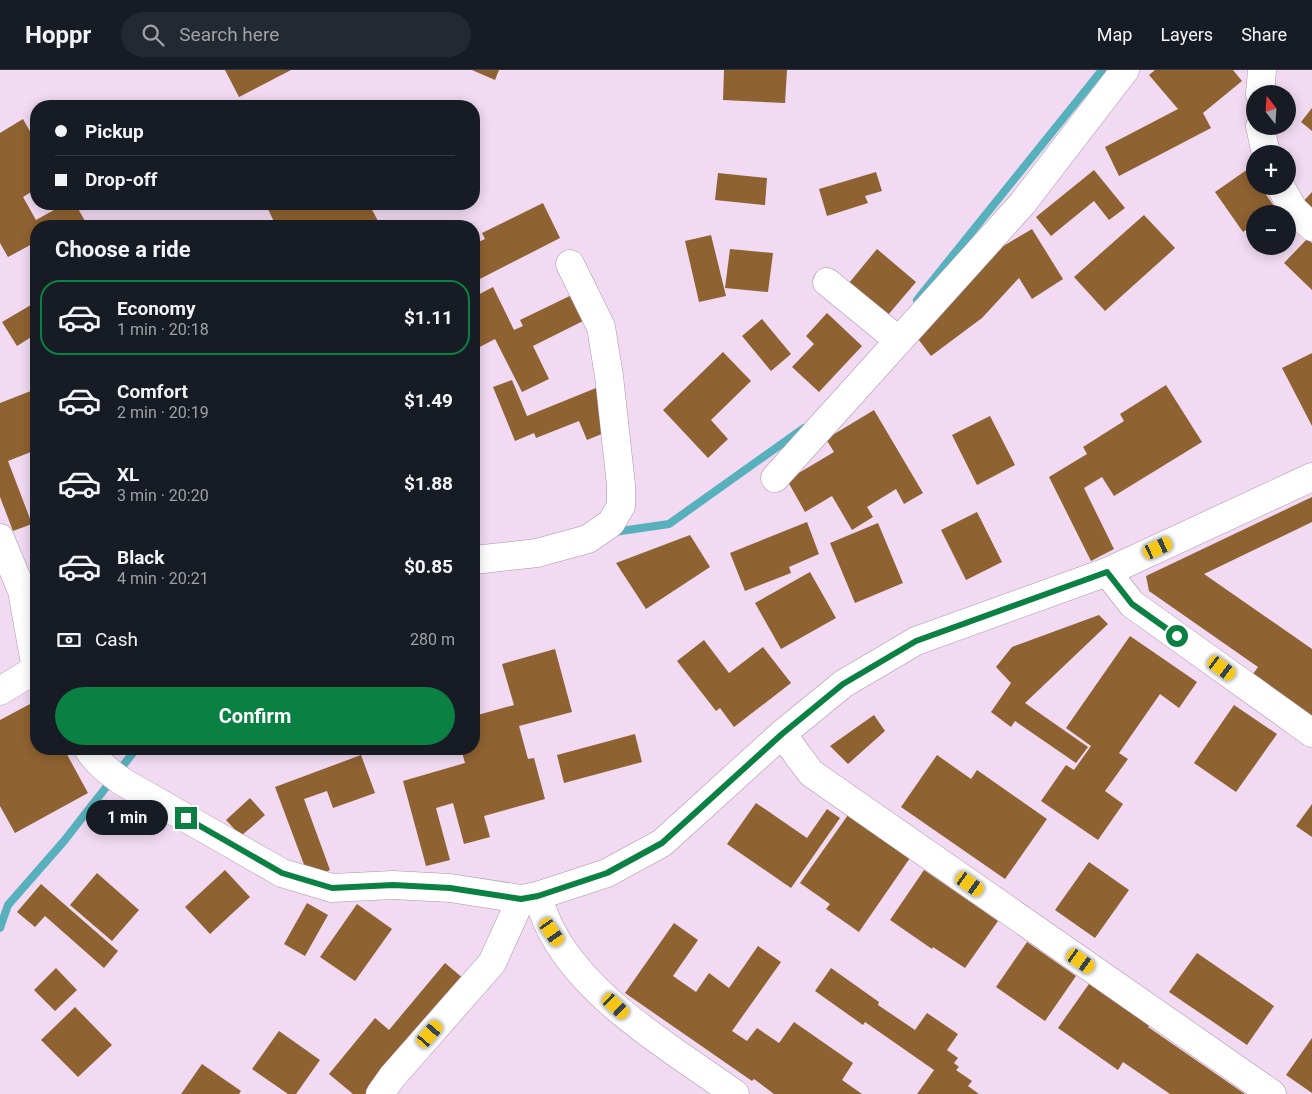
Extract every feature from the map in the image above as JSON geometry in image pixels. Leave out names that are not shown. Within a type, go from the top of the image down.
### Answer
[{"type":"street","points":[[775,478],[889,333],[1022,204],[1126,70]]},
{"type":"street","points":[[1261,85],[1262,70]]},
{"type":"street","points":[[1285,195],[1294,210],[1312,227]]},
{"type":"street","points":[[480,559],[537,553],[588,539],[611,523],[622,506],[609,376],[601,327],[570,264]]},
{"type":"street","points":[[828,282],[889,333]]},
{"type":"street","points":[[104,762],[282,873],[332,888],[393,885],[450,888],[529,898],[607,873],[662,843],[782,734],[843,684],[916,641],[1107,572],[1312,477]]},
{"type":"street","points":[[0,538],[22,591],[30,636]]},
{"type":"street","points":[[1107,572],[1132,604],[1312,733]]},
{"type":"street","points":[[0,690],[30,672]]},
{"type":"street","points":[[782,734],[810,773],[1272,1094]]},
{"type":"street","points":[[380,1094],[392,1077],[492,963],[529,898]]},
{"type":"street","points":[[529,898],[580,972],[627,1018],[735,1094]]},
{"type":"building","points":[[225,70],[291,70],[239,97]]},
{"type":"building","points":[[472,70],[499,70],[495,80]]},
{"type":"building","points":[[724,70],[787,70],[785,103],[723,100]]},
{"type":"building","points":[[1155,70],[1233,70],[1242,81],[1203,113],[1211,128],[1119,176],[1105,147],[1178,109],[1149,75]]},
{"type":"building","points":[[1312,108],[1312,131],[1301,122]]},
{"type":"building","points":[[23,119],[30,131],[30,193],[23,197],[36,220],[30,220],[30,245],[8,257],[0,243],[0,133]]},
{"type":"building","points":[[1094,170],[1125,208],[1109,220],[1094,201],[1051,236],[1036,217]]},
{"type":"building","points":[[1246,170],[1246,195],[1266,195],[1273,205],[1246,205],[1246,230],[1243,232],[1215,192]]},
{"type":"building","points":[[876,172],[882,191],[865,196],[868,203],[827,216],[819,189]]},
{"type":"building","points":[[718,173],[767,178],[765,205],[715,200]]},
{"type":"building","points":[[1312,192],[1312,215],[1300,205]]},
{"type":"building","points":[[543,203],[560,238],[480,279],[480,241],[485,239],[482,233]]},
{"type":"building","points":[[54,210],[79,210],[85,220],[36,220]]},
{"type":"building","points":[[268,210],[372,210],[377,220],[273,220]]},
{"type":"building","points":[[1144,215],[1175,248],[1105,311],[1074,277]]},
{"type":"building","points":[[1032,229],[1063,279],[1032,299],[1019,278],[982,318],[931,356],[912,331],[1000,248]]},
{"type":"building","points":[[711,235],[726,296],[699,302],[685,241]]},
{"type":"building","points":[[1307,239],[1312,243],[1312,290],[1284,263],[1292,255],[1296,255],[1296,250]]},
{"type":"building","points":[[730,249],[773,253],[768,292],[725,288]]},
{"type":"building","points":[[877,249],[916,282],[888,315],[849,283]]},
{"type":"building","points":[[493,287],[514,330],[523,326],[520,320],[578,292],[591,317],[533,346],[549,379],[522,392],[495,339],[480,347],[480,294]]},
{"type":"building","points":[[30,306],[30,338],[17,346],[2,322]]},
{"type":"building","points":[[827,313],[862,346],[819,392],[792,367],[814,344],[806,336]]},
{"type":"building","points":[[762,319],[791,354],[771,371],[742,336]]},
{"type":"building","points":[[723,352],[751,381],[711,420],[728,439],[708,458],[663,410]]},
{"type":"building","points":[[1312,353],[1312,426],[1282,368]]},
{"type":"building","points":[[512,380],[527,416],[596,388],[614,429],[587,440],[579,421],[536,438],[534,433],[515,441],[493,387]]},
{"type":"building","points":[[1166,385],[1202,442],[1114,496],[1102,477],[1084,488],[1114,549],[1091,561],[1049,477],[1087,454],[1083,447],[1124,421],[1120,414]]},
{"type":"building","points":[[30,391],[30,452],[8,461],[30,519],[30,525],[13,531],[0,497],[0,403]]},
{"type":"building","points":[[874,410],[923,493],[904,504],[896,489],[867,507],[873,517],[852,530],[832,496],[805,512],[787,480],[834,452],[826,439]]},
{"type":"building","points":[[990,416],[1015,465],[977,485],[952,435]]},
{"type":"building","points":[[1312,497],[1312,522],[1204,574],[1312,649],[1312,716],[1253,674],[1258,667],[1149,591],[1146,576]]},
{"type":"building","points":[[977,512],[1002,562],[966,580],[941,530]]},
{"type":"building","points":[[807,522],[819,554],[789,567],[791,573],[745,591],[730,553]]},
{"type":"building","points":[[878,523],[903,583],[855,603],[830,543]]},
{"type":"building","points":[[690,535],[710,567],[646,609],[616,563]]},
{"type":"building","points":[[810,572],[836,618],[781,649],[755,603]]},
{"type":"building","points":[[1099,615],[1108,624],[1025,703],[1088,747],[1076,763],[1015,721],[1011,727],[991,712],[1011,683],[996,667],[1012,647]]},
{"type":"building","points":[[1130,636],[1197,682],[1179,708],[1160,694],[1119,753],[1128,759],[1105,791],[1123,804],[1098,840],[1041,801],[1066,765],[1074,770],[1091,746],[1066,728]]},
{"type":"building","points":[[704,640],[729,673],[763,647],[791,683],[734,727],[720,708],[716,711],[677,661]]},
{"type":"building","points":[[555,649],[572,712],[519,726],[528,759],[534,758],[545,799],[484,816],[490,837],[464,844],[453,803],[436,808],[450,860],[426,866],[403,781],[465,763],[463,755],[480,755],[480,714],[514,705],[502,664]]},
{"type":"building","points":[[30,704],[30,755],[67,755],[88,793],[15,833],[0,806],[0,720]]},
{"type":"building","points":[[1234,705],[1277,734],[1236,792],[1194,763]]},
{"type":"building","points":[[874,715],[885,731],[848,764],[830,746]]},
{"type":"building","points":[[635,734],[642,762],[564,783],[557,755]]},
{"type":"building","points":[[361,755],[375,793],[333,808],[327,791],[304,799],[330,870],[309,878],[275,787]]},
{"type":"building","points":[[937,755],[971,779],[977,770],[1047,819],[1005,879],[901,807]]},
{"type":"building","points":[[250,798],[265,815],[241,836],[226,820]]},
{"type":"building","points":[[756,803],[807,838],[827,809],[840,818],[791,888],[727,844]]},
{"type":"building","points":[[1312,804],[1312,837],[1296,826]]},
{"type":"building","points":[[848,815],[910,858],[859,932],[826,909],[830,904],[800,883]]},
{"type":"building","points":[[1089,862],[1129,890],[1095,938],[1055,910]]},
{"type":"building","points":[[225,870],[250,897],[210,934],[185,907]]},
{"type":"building","points":[[924,870],[998,921],[965,968],[933,947],[932,949],[890,920]]},
{"type":"building","points":[[97,873],[139,910],[112,941],[70,905]]},
{"type":"building","points":[[41,884],[118,951],[104,968],[45,916],[35,927],[17,912]]},
{"type":"building","points":[[307,903],[328,915],[305,956],[284,944]]},
{"type":"building","points":[[357,904],[392,929],[355,981],[320,957]]},
{"type":"building","points":[[674,923],[698,940],[673,976],[696,992],[709,973],[729,988],[758,946],[781,962],[732,1031],[747,1041],[757,1028],[779,1043],[794,1022],[853,1063],[842,1080],[862,1094],[774,1094],[754,1079],[752,1081],[625,993]]},
{"type":"building","points":[[1027,942],[1076,976],[1045,1021],[996,987]]},
{"type":"building","points":[[1197,953],[1274,1006],[1247,1045],[1169,992]]},
{"type":"building","points":[[445,963],[464,979],[367,1094],[353,1094],[329,1074],[375,1018],[389,1030]]},
{"type":"building","points":[[56,968],[77,990],[55,1011],[34,990]]},
{"type":"building","points":[[831,968],[879,1002],[878,1005],[915,1030],[927,1013],[958,1034],[947,1050],[958,1058],[954,1063],[959,1067],[956,1070],[972,1081],[968,1086],[979,1094],[917,1094],[934,1070],[865,1022],[863,1025],[815,991]]},
{"type":"building","points":[[1091,981],[1151,1023],[1148,1027],[1245,1094],[1170,1094],[1123,1062],[1118,1070],[1058,1028]]},
{"type":"building","points":[[75,1007],[112,1045],[78,1077],[41,1040]]},
{"type":"building","points":[[279,1031],[320,1060],[296,1094],[288,1094],[252,1069]]},
{"type":"building","points":[[1312,1038],[1312,1093],[1286,1075]]},
{"type":"building","points":[[202,1064],[241,1091],[239,1094],[181,1094]]},
{"type":"waterway","points":[[917,300],[1102,70]]},
{"type":"waterway","points":[[614,532],[669,524],[804,428]]},
{"type":"waterway","points":[[0,928],[8,905],[64,841],[131,755]]},
{"type":"route","points":[[186,818],[282,873],[332,888],[393,885],[450,888],[521,899],[538,896],[607,873],[662,843],[782,734],[843,684],[916,641],[1107,572],[1132,604],[1177,636]]}]
